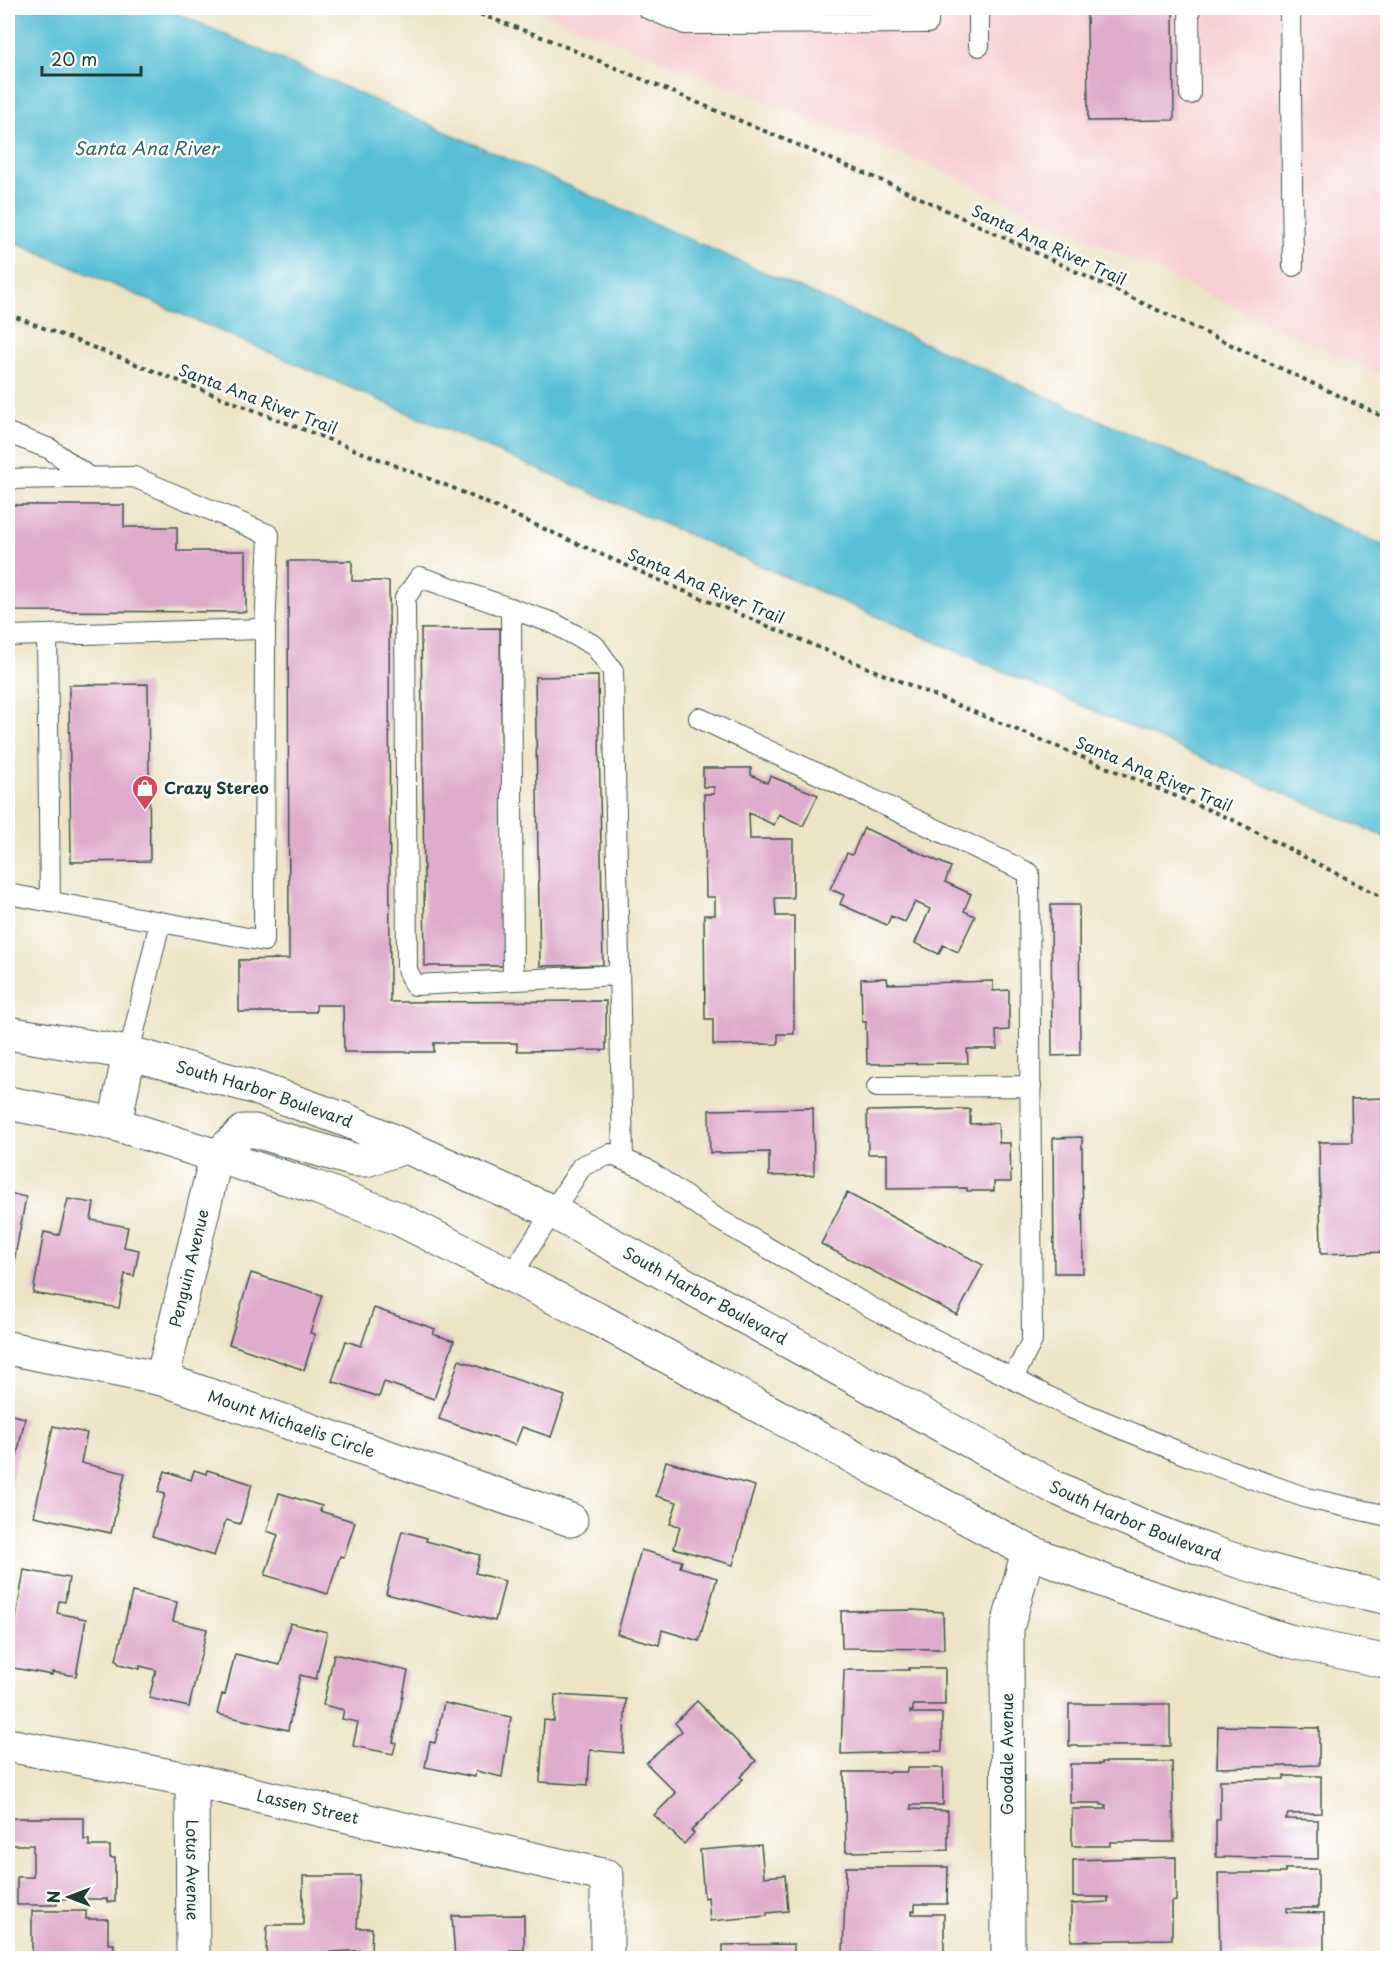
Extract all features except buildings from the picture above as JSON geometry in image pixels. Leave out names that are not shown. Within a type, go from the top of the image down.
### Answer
[{"type":"main road","name":"South Harbor Boulevard","points":[[8,1033],[129,1053],[250,1086],[346,1120],[553,1212],[1052,1486],[1133,1523],[1216,1554],[1298,1578],[1388,1598]]},
{"type":"main road","points":[[115,1124],[129,1053]]},
{"type":"main road","points":[[8,1103],[115,1124],[318,1188],[397,1218],[603,1322],[1028,1551],[1122,1588],[1289,1641],[1388,1662]]},
{"type":"main road","points":[[216,1156],[244,1131],[255,1131],[354,1160],[366,1160],[405,1148]]},
{"type":"main road","name":"Penguin Avenue","points":[[162,1379],[216,1156]]},
{"type":"main road","name":"Mount Michaelis Circle","points":[[8,1348],[162,1379],[571,1520]]},
{"type":"main road","name":"Goodale Avenue","points":[[1008,1959],[1007,1629],[1028,1551]]},
{"type":"main road","name":"Lassen Street","points":[[8,1744],[192,1780],[607,1876],[607,1959]]},
{"type":"main road","name":"Lotus Avenue","points":[[192,1780],[193,1959]]},
{"type":"lane","points":[[647,8],[685,24],[928,23],[928,8]]},
{"type":"lane","points":[[979,8],[980,46]]},
{"type":"lane","points":[[1189,8],[1190,94]]},
{"type":"lane","points":[[1290,8],[1293,266]]},
{"type":"lane","points":[[8,433],[50,449],[90,478]]},
{"type":"lane","points":[[8,478],[134,477],[269,535],[265,629],[264,941],[8,894]]},
{"type":"lane","points":[[619,975],[414,985],[407,969],[405,598],[420,577],[553,623],[595,646],[613,671],[623,1159]]},
{"type":"lane","points":[[511,608],[513,980]]},
{"type":"lane","points":[[8,636],[265,629]]},
{"type":"lane","points":[[47,635],[50,902]]},
{"type":"lane","points":[[699,718],[1029,873],[1032,1341],[1013,1378]]},
{"type":"lane","points":[[129,1053],[160,922]]},
{"type":"lane","points":[[878,1087],[1031,1086]]},
{"type":"lane","points":[[511,1276],[582,1166],[610,1154],[646,1169],[716,1218],[872,1308],[1071,1408],[1189,1456],[1307,1498],[1388,1516]]},
{"type":"path","name":"Santa Ana River Trail","points":[[463,8],[558,44],[897,187],[1388,419]]},
{"type":"path","name":"Santa Ana River Trail","points":[[8,314],[453,488],[679,589],[1233,820],[1388,900]]},
{"type":"shaded area","points":[[529,8],[1387,8],[1387,378],[939,170]]},
{"type":"water","name":"Santa Ana River","points":[[8,8],[165,8],[1387,547],[1387,838],[8,239]]},
{"type":"place","name":"Crazy Stereo","points":[[145,811]]}]
